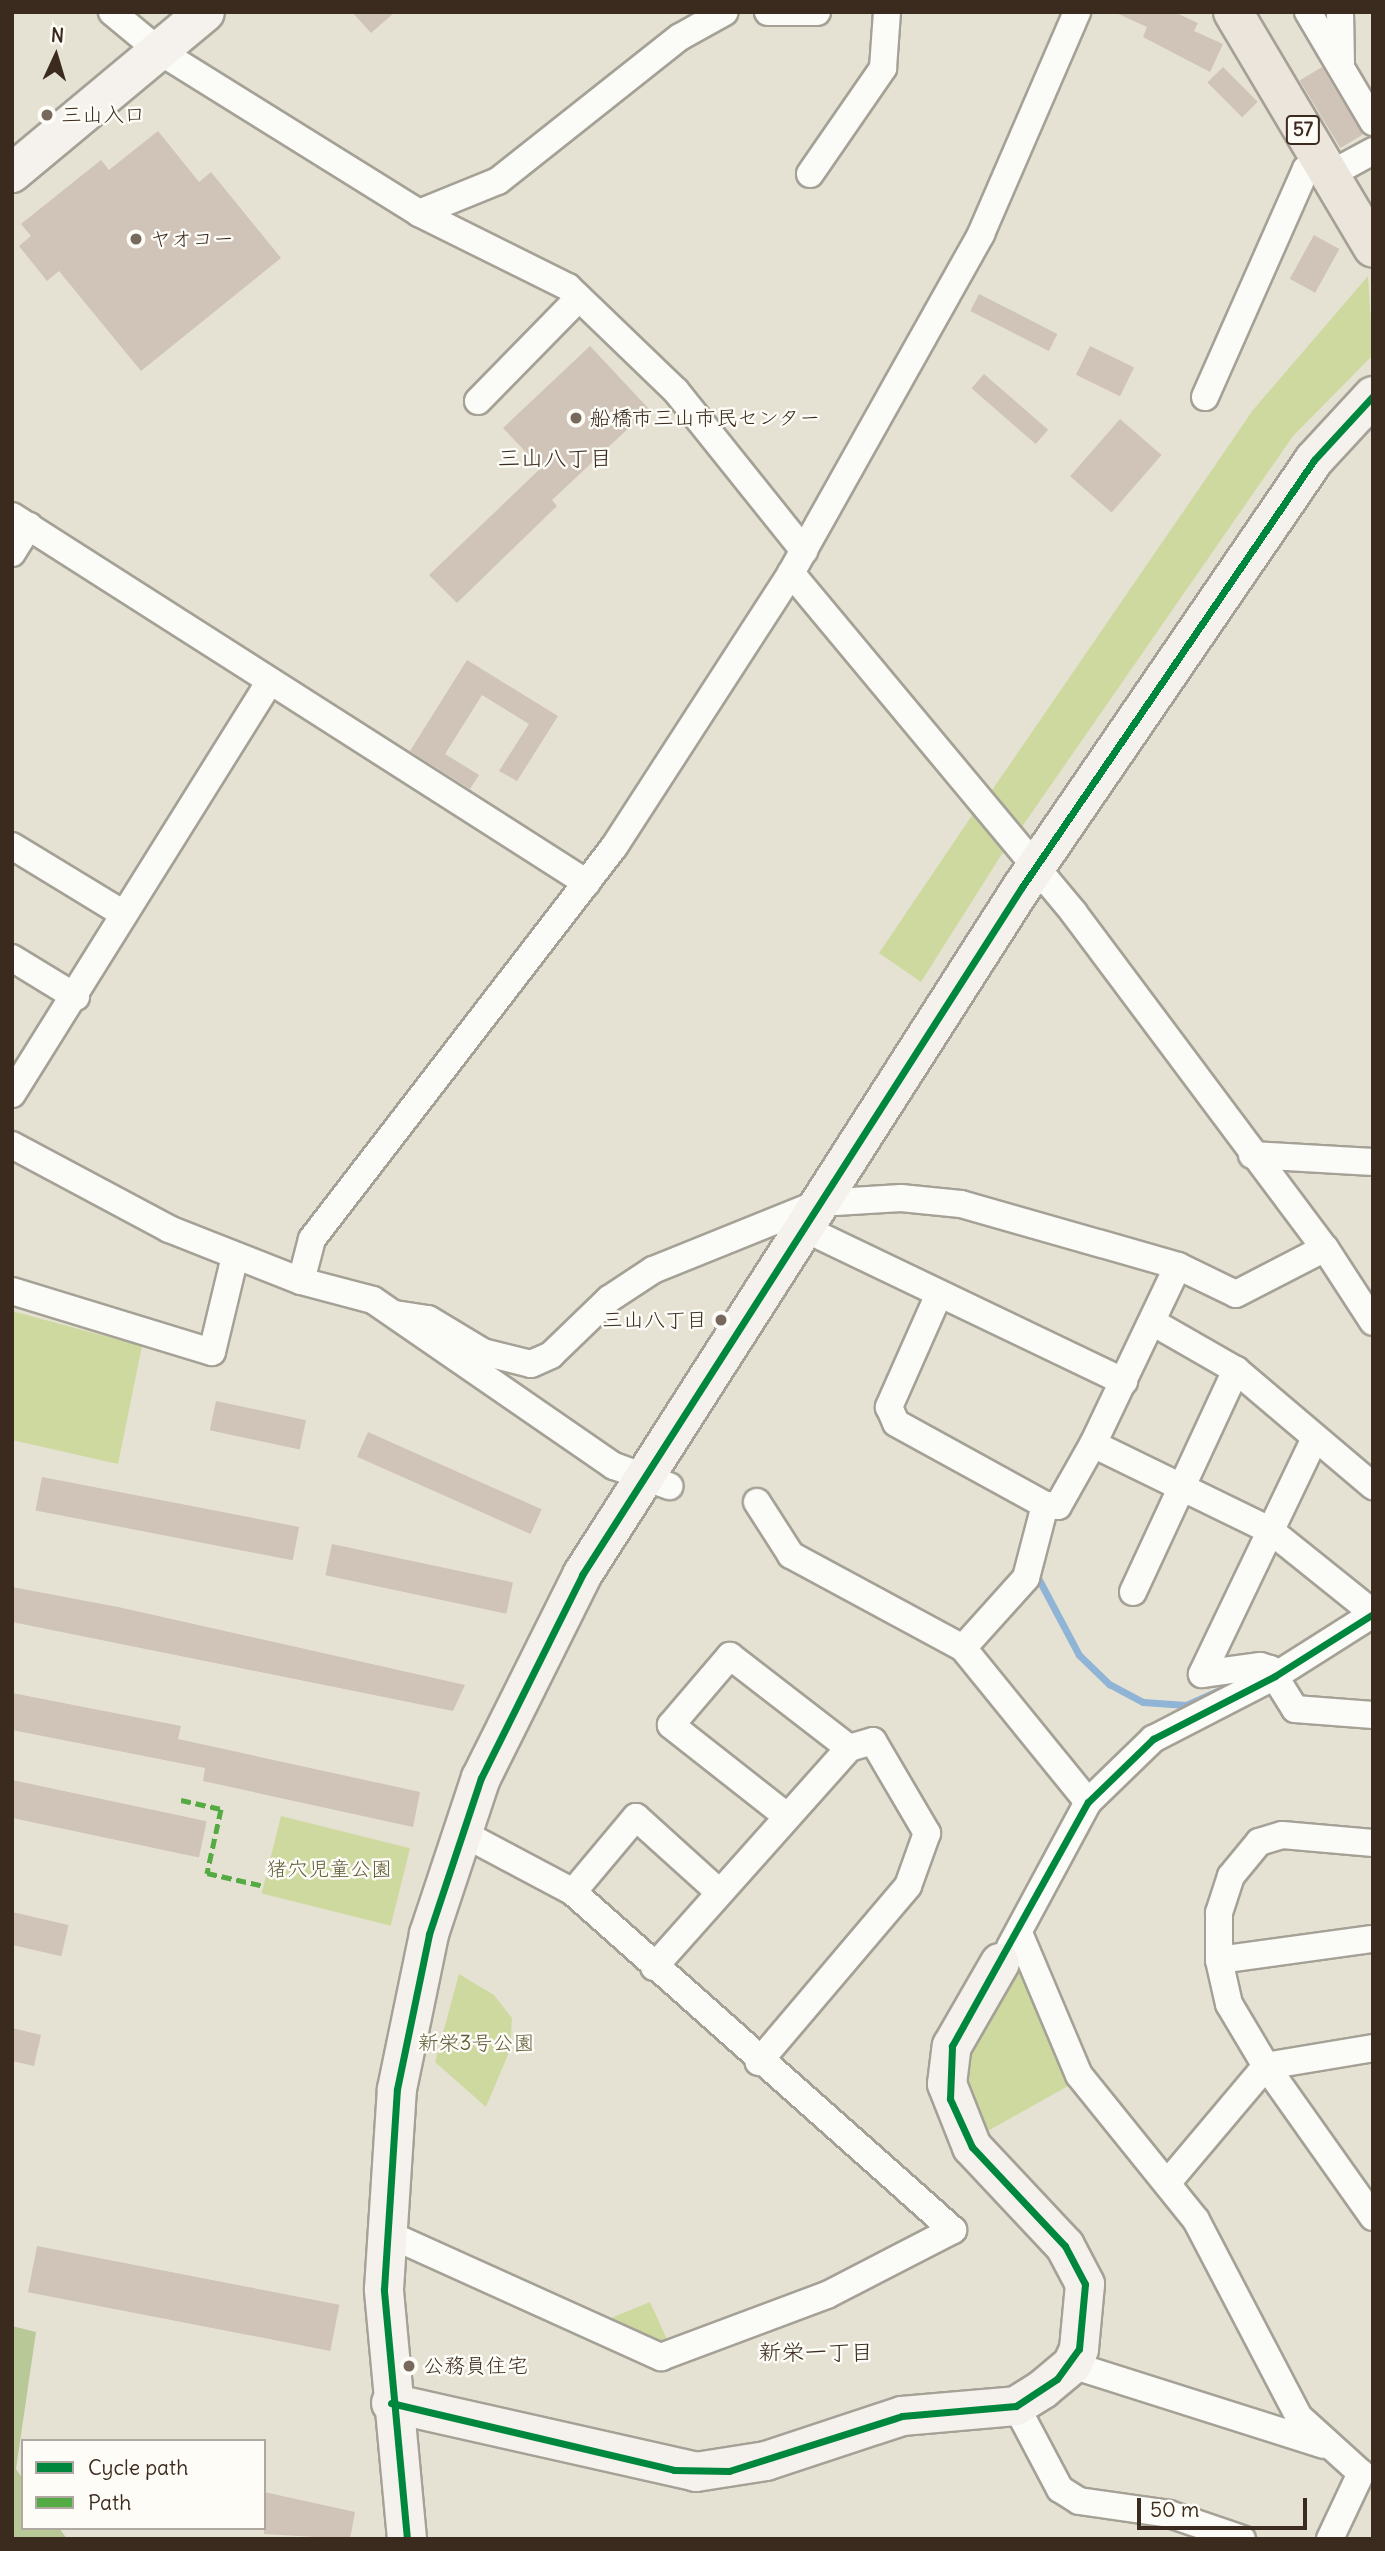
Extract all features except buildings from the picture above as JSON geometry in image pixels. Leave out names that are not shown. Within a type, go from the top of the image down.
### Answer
[{"type":"main road","name":"57","points":[[1233,12],[1373,248]]},
{"type":"street","points":[[112,12],[159,51],[419,213],[579,298],[676,391],[798,562],[1035,866],[1252,1155],[1365,1295],[1373,1322]]},
{"type":"street","points":[[12,173],[205,12]]},
{"type":"street","points":[[419,213],[498,181],[680,37],[726,12]]},
{"type":"street","points":[[768,12],[817,12]]},
{"type":"street","points":[[810,174],[883,68],[887,12]]},
{"type":"street","points":[[301,1281],[312,1239],[587,883],[798,562],[981,234],[1077,12]]},
{"type":"street","points":[[1308,12],[1373,122]]},
{"type":"street","points":[[1340,12],[1340,67]]},
{"type":"street","points":[[1206,397],[1306,169],[1324,167],[1373,151]]},
{"type":"street","points":[[478,401],[579,298]]},
{"type":"street","points":[[407,2539],[391,2403],[386,2232],[409,2015],[460,1832],[550,1631],[658,1480],[1035,866],[1314,460],[1373,396]]},
{"type":"street","points":[[12,553],[21,521],[587,883]]},
{"type":"street","points":[[16,1078],[76,997],[124,914],[269,682]]},
{"type":"street","points":[[12,846],[124,914]]},
{"type":"street","points":[[12,958],[76,997]]},
{"type":"street","points":[[14,1155],[110,1202],[235,1256],[301,1281],[373,1300],[614,1466],[658,1480]]},
{"type":"street","points":[[1252,1155],[1373,1162]]},
{"type":"street","points":[[395,1314],[428,1319],[483,1352],[531,1364],[551,1355],[609,1299],[653,1269],[901,1198],[961,1204],[1178,1266],[1236,1294],[1325,1248]]},
{"type":"street","points":[[820,1220],[939,1294],[1124,1382]]},
{"type":"street","points":[[12,1290],[212,1352],[235,1256]]},
{"type":"street","points":[[939,1294],[889,1407],[896,1423],[1045,1505],[1058,1506],[1093,1444],[1154,1323],[1178,1266]]},
{"type":"street","points":[[1154,1323],[1236,1370],[1373,1486]]},
{"type":"street","points":[[1133,1592],[1236,1370]]},
{"type":"street","points":[[1315,1438],[1202,1674],[1260,1666],[1275,1676],[1295,1710],[1373,1715]]},
{"type":"street","points":[[391,2403],[696,2472],[766,2461],[902,2416],[1016,2406],[1072,2365],[1086,2321],[1077,2267],[972,2147],[947,2084],[952,2046],[1088,1802],[1153,1739],[1275,1676],[1373,1613],[1271,1531],[1093,1444]]},
{"type":"street","points":[[757,1502],[791,1555],[963,1648],[1088,1802]]},
{"type":"street","points":[[963,1648],[1026,1578],[1045,1505]]},
{"type":"street","points":[[784,1814],[671,1725],[730,1656],[849,1748]]},
{"type":"street","points":[[654,1967],[784,1814],[849,1748],[873,1741],[927,1833],[908,1886],[759,2062]]},
{"type":"street","points":[[573,1892],[636,1817],[719,1892]]},
{"type":"street","points":[[386,2232],[661,2357],[827,2295],[953,2230],[759,2062],[573,1892],[460,1832]]},
{"type":"street","points":[[1373,1843],[1282,1835],[1258,1842],[1231,1876],[1219,1913],[1219,1960],[1229,2004],[1266,2066],[1373,2217]]},
{"type":"street","points":[[1219,1960],[1373,1939]]},
{"type":"street","points":[[1009,1948],[1079,2075],[1168,2181],[1216,2251],[1299,2417],[1327,2446],[1360,2473],[1330,2539]]},
{"type":"street","points":[[1168,2181],[1266,2066],[1373,2048]]},
{"type":"street","points":[[1072,2365],[1327,2446]]},
{"type":"street","points":[[1016,2406],[1059,2489],[1079,2501],[1169,2514],[1242,2539]]},
{"type":"green space","points":[[1368,276],[1373,355],[1293,436],[1017,834],[988,796],[1253,410]]},
{"type":"green space","points":[[975,811],[1007,846],[921,982],[879,953]]},
{"type":"green space","points":[[12,1311],[142,1346],[118,1464],[12,1440]]},
{"type":"green space","name":"猪穴児童公園","points":[[281,1816],[410,1848],[391,1926],[262,1894]]},
{"type":"green space","points":[[1022,1970],[1068,2086],[979,2136],[965,2110],[961,2053],[1004,1974]]},
{"type":"green space","name":"新栄3号公園","points":[[459,1974],[494,1995],[512,2018],[510,2050],[486,2107],[435,2062]]},
{"type":"green space","points":[[650,2302],[670,2346],[606,2320]]},
{"type":"green space","points":[[12,2326],[36,2332],[16,2469],[21,2476],[21,2530],[60,2530],[67,2539],[12,2539]]},
{"type":"waterway","points":[[1037,1576],[1079,1655],[1109,1684],[1143,1702],[1186,1705],[1220,1690]]},
{"type":"marked path","points":[[181,1800],[221,1809],[207,1873],[264,1886]]},
{"type":"cycle path","points":[[407,2539],[384,2289],[397,2089],[429,1934],[481,1778],[582,1575],[1022,887],[1314,460],[1373,396]]},
{"type":"cycle path","points":[[391,2403],[674,2470],[729,2471],[902,2416],[1016,2406],[1057,2379],[1079,2349],[1085,2284],[1065,2246],[972,2147],[950,2099],[952,2046],[1088,1802],[1153,1739],[1275,1676],[1373,1614]]},
{"type":"place","name":"三山入口","points":[[47,115]]},
{"type":"place","name":"ヤオコー","points":[[136,239]]},
{"type":"place","name":"船橋市三山市民センター","points":[[576,418]]},
{"type":"place","name":"三山八丁目","points":[[721,1320]]},
{"type":"place","name":"公務員住宅","points":[[409,2366]]},
{"type":"district","name":"三山八丁目","points":[[555,458]]},
{"type":"district","name":"新栄一丁目","points":[[816,2352]]}]
